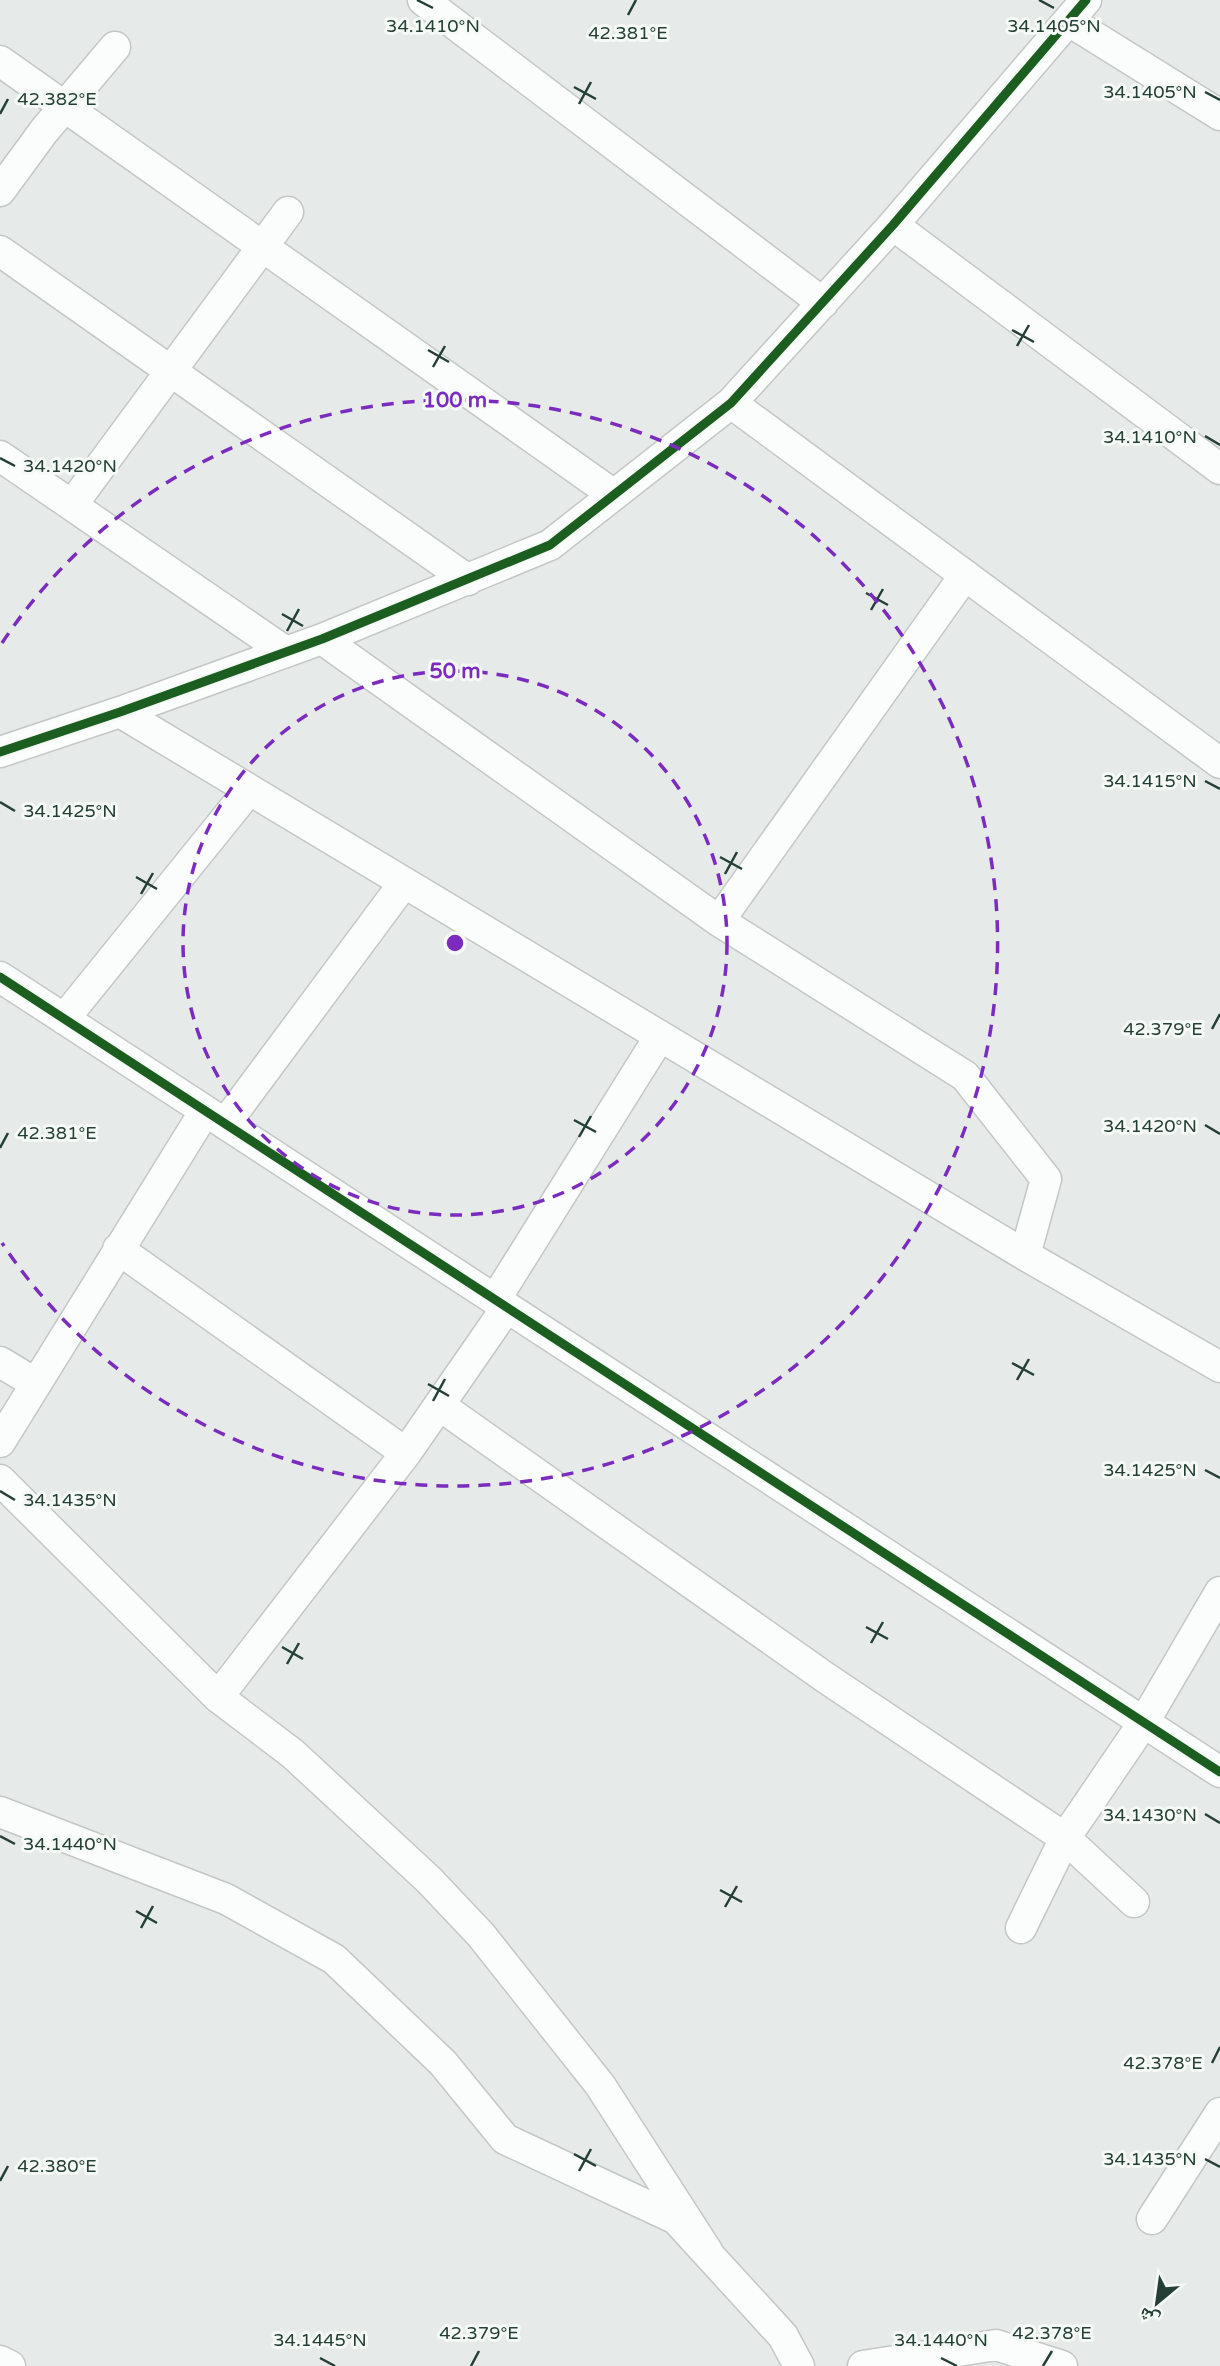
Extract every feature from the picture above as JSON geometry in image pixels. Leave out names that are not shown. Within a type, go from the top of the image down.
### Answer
[{"type":"street","points":[[423,0],[823,303]]},
{"type":"street","points":[[0,752],[322,639],[550,545],[732,403],[894,225],[1077,11],[1220,114]]},
{"type":"street","points":[[0,191],[63,108],[115,47]]},
{"type":"street","points":[[0,61],[614,495]]},
{"type":"street","points":[[72,505],[288,212]]},
{"type":"street","points":[[894,225],[1220,469]]},
{"type":"street","points":[[0,251],[468,580]]},
{"type":"street","points":[[732,403],[1220,763]]},
{"type":"street","points":[[0,456],[286,652]]},
{"type":"street","points":[[719,921],[965,575]]},
{"type":"street","points":[[322,639],[719,921],[965,1076],[1046,1179],[1025,1255]]},
{"type":"street","points":[[120,712],[1025,1255],[1220,1367]]},
{"type":"street","points":[[64,1019],[249,790]]},
{"type":"street","points":[[0,1442],[118,1249],[215,1117],[404,883]]},
{"type":"street","points":[[0,977],[1220,1772]]},
{"type":"street","points":[[218,1697],[406,1453],[439,1405],[660,1036]]},
{"type":"street","points":[[118,1249],[406,1453]]},
{"type":"street","points":[[0,1363],[35,1383]]},
{"type":"street","points":[[439,1405],[826,1678],[1065,1838],[1134,1902]]},
{"type":"street","points":[[0,1480],[218,1697],[293,1754],[429,1880],[481,1935],[600,2085],[707,2251]]},
{"type":"street","points":[[1021,1928],[1065,1838],[1144,1722],[1220,1592]]},
{"type":"street","points":[[0,1812],[226,1899],[334,1959],[443,2063],[505,2139],[676,2219],[783,2336],[799,2366]]},
{"type":"street","points":[[1152,2219],[1218,2118]]},
{"type":"street","points":[[863,2366],[928,2358],[996,2344],[1062,2366]]},
{"type":"street","points":[[0,2361],[10,2366]]},
{"type":"cycle path","points":[[0,752],[322,639],[550,545],[731,403],[893,225],[1086,0]]},
{"type":"cycle path","points":[[0,977],[1220,1772]]}]
